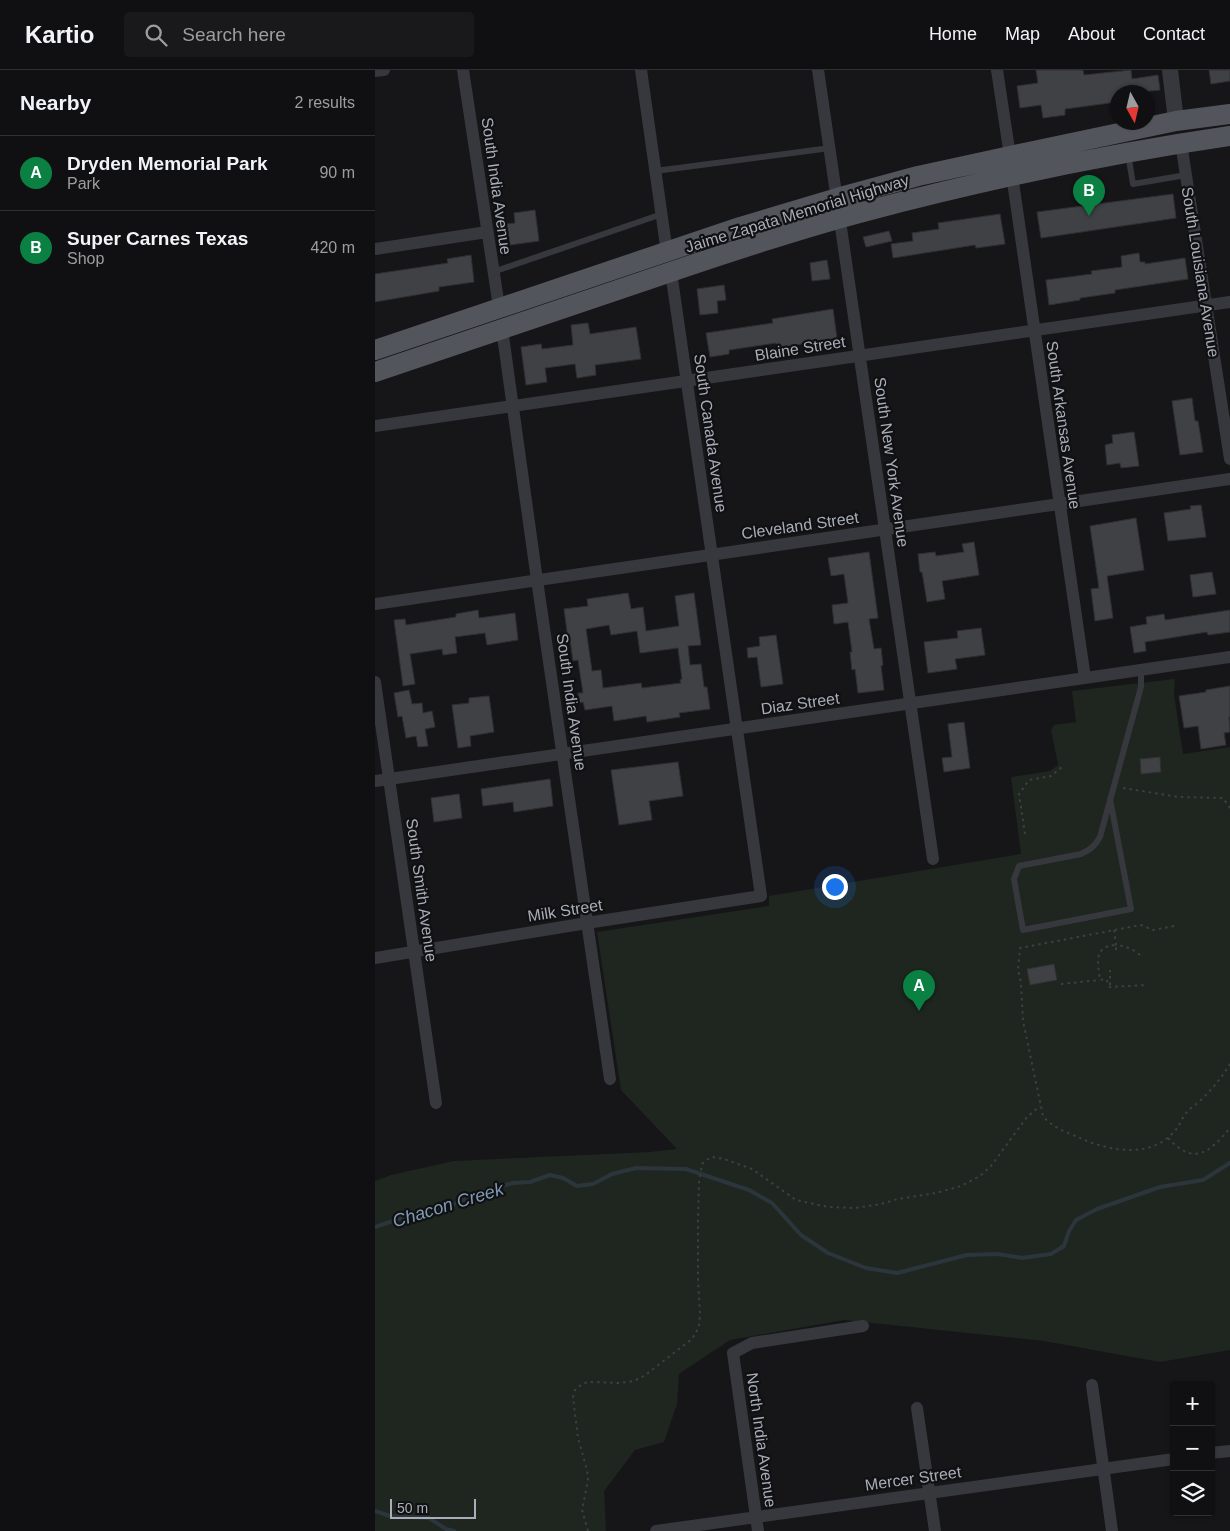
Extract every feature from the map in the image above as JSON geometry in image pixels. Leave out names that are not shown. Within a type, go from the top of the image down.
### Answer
[{"type":"main road","points":[[1011,165],[1015,170],[1023,165],[1155,137],[1171,127],[1176,121],[1230,114]]},
{"type":"main road","points":[[1181,143],[1187,133],[1194,130],[1230,124]]},
{"type":"main road","name":"Jaime Zapata Memorial Highway","points":[[375,350],[740,227],[918,176],[1128,152],[1230,136]]},
{"type":"main road","name":"Jaime Zapata Memorial Highway","points":[[375,372],[735,251],[839,219],[950,190],[1011,165]]},
{"type":"main road","points":[[502,329],[510,318],[522,310],[623,276],[667,252]]},
{"type":"main road","points":[[375,362],[477,327],[491,318],[499,308]]},
{"type":"street","points":[[375,71],[384,70]]},
{"type":"street","name":"South India Avenue","points":[[463,70],[499,308]]},
{"type":"street","points":[[641,70],[667,252]]},
{"type":"street","name":"South New York Avenue","points":[[818,70],[933,859]]},
{"type":"street","name":"South Arkansas Avenue","points":[[997,70],[1085,678]]},
{"type":"street","points":[[1170,70],[1176,121]]},
{"type":"street","name":"South Louisiana Avenue","points":[[1181,143],[1230,459]]},
{"type":"street","points":[[375,249],[487,232]]},
{"type":"street","name":"South Canada Avenue","points":[[671,272],[761,896]]},
{"type":"street","name":"Blaine Street","points":[[375,426],[1230,302]]},
{"type":"street","name":"South India Avenue","points":[[502,329],[610,1079]]},
{"type":"street","name":"Cleveland Street","points":[[375,604],[1230,479]]},
{"type":"street","name":"Diaz Street","points":[[375,781],[1230,658]]},
{"type":"street","name":"South Smith Avenue","points":[[375,682],[436,1103]]},
{"type":"street","name":"Milk Street","points":[[375,958],[761,896]]},
{"type":"street","name":"North India Avenue","points":[[758,1531],[733,1353],[752,1343],[863,1326]]},
{"type":"street","points":[[1092,1385],[1112,1531]]},
{"type":"street","points":[[917,1408],[935,1531]]},
{"type":"street","points":[[1215,1453],[1230,1451]]},
{"type":"street","name":"Mercer Street","points":[[656,1531],[1170,1460]]},
{"type":"lane","points":[[655,171],[830,148]]},
{"type":"lane","points":[[1128,152],[1133,184],[1186,175]]},
{"type":"lane","points":[[493,272],[662,214]]},
{"type":"lane","points":[[1110,798],[1131,910],[1023,930],[1014,879],[1019,866],[1081,854],[1095,845],[1100,837],[1110,798],[1141,687],[1141,671]]},
{"type":"path","points":[[1025,834],[1019,794],[1029,780],[1051,776],[1063,766]]},
{"type":"path","points":[[1121,787],[1179,797],[1223,798],[1230,808]]},
{"type":"path","points":[[1174,926],[1153,930],[1141,925],[1020,948],[1018,970],[1021,983],[1023,1020],[1043,1116],[1047,1121],[1064,1131],[1104,1147],[1143,1150],[1157,1146],[1168,1138],[1180,1125],[1187,1112],[1214,1088],[1230,1064]]},
{"type":"path","points":[[1114,930],[1116,950]]},
{"type":"path","points":[[1100,980],[1098,957],[1104,947],[1121,945],[1140,955]]},
{"type":"path","points":[[1110,970],[1110,987]]},
{"type":"path","points":[[1061,984],[1106,979],[1110,987]]},
{"type":"path","points":[[1110,987],[1147,985]]},
{"type":"path","points":[[588,1531],[581,1510],[588,1480],[573,1397],[575,1390],[582,1384],[589,1382],[620,1383],[634,1381],[644,1376],[692,1339],[699,1327],[699,1183],[703,1164],[706,1160],[712,1157],[724,1159],[752,1169],[796,1200],[828,1207],[855,1208],[936,1193],[961,1186],[981,1176],[991,1166],[1027,1117],[1040,1106]]},
{"type":"path","points":[[1168,1138],[1181,1150],[1198,1154],[1209,1150],[1217,1144],[1230,1128]]},
{"type":"shaded area","points":[[1175,679],[1174,694],[1183,754],[1230,747],[1230,1350],[1160,1362],[1044,1341],[844,1320],[730,1340],[679,1374],[677,1404],[664,1442],[635,1450],[604,1491],[606,1531],[375,1531],[375,1181],[391,1175],[454,1161],[650,1152],[677,1149],[621,1090],[597,932],[769,906],[769,896],[1021,854],[1011,777],[1050,771],[1058,765],[1051,730],[1054,725],[1076,722],[1072,691]]},
{"type":"building","points":[[1036,70],[1083,70],[1084,75],[1131,70],[1132,79],[1158,75],[1160,90],[1155,91],[1155,85],[1110,85],[1110,103],[1065,109],[1065,115],[1043,118],[1041,105],[1020,108],[1017,86],[1038,83]]},
{"type":"building","points":[[1209,70],[1230,70],[1230,81],[1211,84]]},
{"type":"building","points":[[1173,194],[1176,218],[1041,238],[1037,212]]},
{"type":"building","points":[[535,210],[539,241],[510,245],[507,224],[515,223],[514,213]]},
{"type":"building","points":[[1000,214],[1005,244],[976,248],[975,245],[893,258],[891,244],[913,241],[912,233],[939,229],[938,223]]},
{"type":"building","points":[[889,231],[892,241],[866,247],[863,237]]},
{"type":"building","points":[[1139,253],[1140,262],[1145,262],[1145,264],[1185,258],[1188,279],[1115,290],[1115,293],[1049,305],[1046,280],[1092,274],[1091,271],[1122,267],[1121,256]]},
{"type":"building","points":[[471,255],[474,282],[439,287],[439,291],[375,302],[375,274],[448,263],[447,259]]},
{"type":"building","points":[[827,260],[830,279],[812,281],[810,263]]},
{"type":"building","points":[[724,285],[726,300],[717,301],[718,313],[700,315],[697,289]]},
{"type":"building","points":[[833,309],[837,338],[777,348],[776,343],[729,350],[729,354],[710,357],[706,333],[773,323],[772,319]]},
{"type":"building","points":[[588,323],[590,334],[636,327],[641,359],[595,365],[596,375],[577,378],[575,364],[545,368],[547,382],[526,385],[521,347],[541,344],[542,349],[573,345],[571,325]]},
{"type":"building","points":[[1192,398],[1195,421],[1198,421],[1203,452],[1180,455],[1172,401]]},
{"type":"building","points":[[1134,432],[1139,466],[1121,468],[1120,463],[1107,465],[1105,445],[1113,443],[1112,435]]},
{"type":"building","points":[[1201,505],[1206,537],[1168,541],[1164,513],[1191,509],[1190,506]]},
{"type":"building","points":[[1136,518],[1144,570],[1107,576],[1113,618],[1095,621],[1091,589],[1099,588],[1090,526]]},
{"type":"building","points":[[974,542],[979,575],[942,581],[945,599],[927,602],[918,554],[935,552],[936,556],[964,552],[962,544]]},
{"type":"building","points":[[869,552],[878,618],[869,619],[874,649],[881,648],[884,690],[858,693],[855,669],[852,670],[848,622],[834,624],[832,605],[848,603],[844,574],[831,576],[828,558]]},
{"type":"building","points":[[1212,572],[1216,594],[1193,597],[1190,575]]},
{"type":"building","points":[[628,593],[631,609],[643,607],[646,631],[679,626],[675,596],[694,593],[701,645],[688,646],[690,665],[701,664],[704,687],[707,687],[710,709],[679,713],[680,717],[647,722],[646,716],[614,721],[612,706],[585,710],[583,702],[579,703],[578,693],[583,693],[578,660],[573,661],[564,609],[588,606],[587,599]],"holes":[[[609,625],[611,635],[637,631],[640,653],[678,648],[681,683],[642,688],[641,683],[603,688],[601,670],[592,671],[586,629]]]},
{"type":"building","points":[[478,610],[479,618],[515,613],[518,640],[487,645],[485,633],[455,637],[457,653],[443,655],[442,649],[410,654],[415,684],[403,686],[394,620],[405,619],[406,625],[456,617],[456,614]]},
{"type":"building","points":[[1230,610],[1230,632],[1208,635],[1207,632],[1145,642],[1146,651],[1134,653],[1130,627],[1147,624],[1146,617],[1164,614],[1165,620]]},
{"type":"building","points":[[981,628],[985,655],[955,659],[957,669],[928,673],[924,642],[958,638],[957,631]]},
{"type":"building","points":[[776,635],[783,684],[761,687],[757,657],[748,658],[747,648],[760,646],[759,637]]},
{"type":"building","points":[[1230,686],[1230,732],[1224,733],[1226,745],[1201,749],[1198,726],[1184,728],[1179,696]]},
{"type":"building","points":[[409,690],[412,704],[422,703],[423,713],[432,711],[435,727],[425,729],[428,746],[418,747],[416,736],[406,738],[402,716],[398,717],[394,693]]},
{"type":"building","points":[[489,696],[494,732],[470,736],[471,746],[458,748],[452,705],[469,703],[469,698]]},
{"type":"building","points":[[964,722],[970,768],[944,772],[942,758],[952,757],[948,724]]},
{"type":"building","points":[[1160,757],[1161,772],[1141,774],[1140,759]]},
{"type":"building","points":[[678,762],[683,796],[649,801],[652,820],[619,825],[611,770]]},
{"type":"building","points":[[550,779],[553,806],[514,812],[513,802],[483,806],[481,789]]},
{"type":"building","points":[[459,794],[462,818],[434,822],[431,798]]},
{"type":"building","points":[[1054,964],[1057,980],[1030,985],[1027,969]]},
{"type":"waterway","name":"Chacon Creek","points":[[375,1227],[401,1218],[428,1213],[489,1189],[513,1183],[530,1182],[550,1175],[563,1178],[577,1186],[593,1184],[612,1174],[636,1168],[686,1169],[749,1190],[772,1203],[801,1235],[828,1253],[866,1268],[897,1273],[967,1255],[998,1254],[1022,1258],[1051,1254],[1064,1246],[1069,1231],[1076,1220],[1097,1209],[1160,1187],[1203,1180],[1230,1163]]},
{"type":"waterway","name":"Chacon Creek","points":[[375,1511],[390,1516],[429,1518],[446,1529],[454,1531]]},
{"type":"place","name":"Super Carnes Texas","points":[[1089,216]]},
{"type":"place","name":"Dryden Memorial Park","points":[[919,1011]]}]
